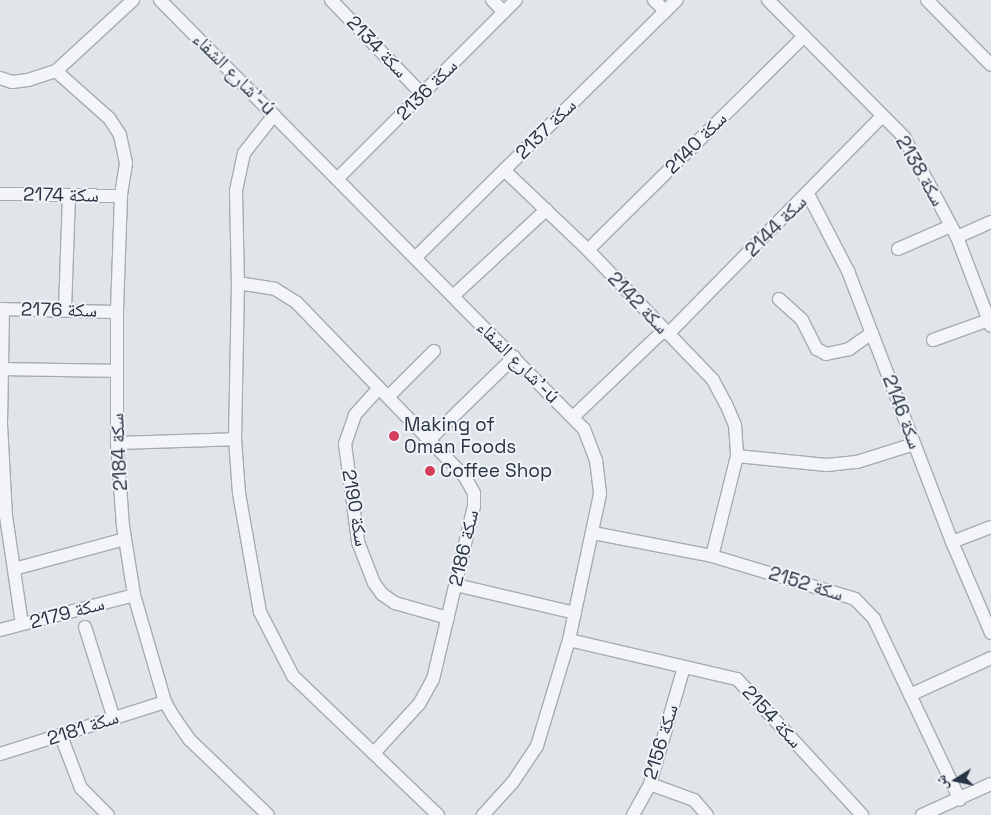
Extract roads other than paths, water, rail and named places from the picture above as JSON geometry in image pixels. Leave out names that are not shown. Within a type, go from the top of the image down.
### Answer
[{"type":"street","points":[[0,78],[12,82],[28,80],[56,71],[133,0]]},
{"type":"street","name":"شارع الشفاء'-ú","points":[[160,0],[584,428],[596,460],[600,494],[569,640],[537,746],[513,782],[483,815]]},
{"type":"street","name":"سكة 2134","points":[[331,0],[422,94]]},
{"type":"street","points":[[492,0],[504,12]]},
{"type":"street","name":"سكة 2136","points":[[337,179],[516,0]]},
{"type":"street","points":[[654,0],[665,11]]},
{"type":"street","name":"سكة 2137","points":[[415,258],[677,0]]},
{"type":"street","name":"سكة 2138","points":[[768,0],[904,137],[954,231],[990,323]]},
{"type":"street","points":[[927,0],[991,65]]},
{"type":"street","name":"سكة 2140","points":[[588,250],[804,36]]},
{"type":"street","name":"سكة 2184","points":[[56,71],[109,118],[120,135],[126,163],[121,196],[117,312],[117,443],[125,540],[134,595],[165,702],[190,740],[268,815]]},
{"type":"street","points":[[274,114],[244,153],[236,191],[238,283],[235,439],[239,493],[260,612],[293,676],[438,815]]},
{"type":"street","name":"سكة 2144","points":[[573,417],[666,332],[808,194],[882,116]]},
{"type":"street","name":"سكة 2142","points":[[504,170],[588,250],[713,380],[736,425],[737,456],[712,556]]},
{"type":"street","name":"سكة 2174","points":[[0,194],[121,196]]},
{"type":"street","name":"سكة 2146","points":[[808,194],[848,271],[952,542],[991,633]]},
{"type":"street","points":[[66,310],[69,195]]},
{"type":"street","points":[[453,296],[546,210]]},
{"type":"street","points":[[898,249],[954,231],[991,222]]},
{"type":"street","name":"سكة 2186","points":[[238,283],[275,289],[292,298],[465,476],[474,493],[474,506],[456,585],[429,688],[419,704],[374,753]]},
{"type":"street","points":[[779,299],[802,320],[817,349],[826,354],[848,349],[872,333]]},
{"type":"street","points":[[2,309],[0,424],[6,516],[22,624]]},
{"type":"street","name":"سكة 2176","points":[[2,309],[117,312]]},
{"type":"street","points":[[933,340],[990,323]]},
{"type":"street","points":[[388,397],[434,351]]},
{"type":"street","points":[[429,440],[514,357]]},
{"type":"street","points":[[2,369],[117,371]]},
{"type":"street","name":"سكة 2190","points":[[379,388],[355,416],[345,444],[358,542],[374,583],[382,594],[395,603],[448,618]]},
{"type":"street","points":[[117,443],[235,439]]},
{"type":"street","points":[[737,456],[827,465],[857,462],[914,444]]},
{"type":"street","points":[[952,542],[991,527]]},
{"type":"street","name":"سكة 2152","points":[[593,533],[712,556],[855,599],[874,619],[960,800]]},
{"type":"street","points":[[14,569],[125,540]]},
{"type":"street","points":[[456,585],[575,613]]},
{"type":"street","name":"سكة 2179","points":[[0,630],[134,595]]},
{"type":"street","points":[[85,626],[114,719]]},
{"type":"street","name":"سكة 2154","points":[[569,640],[737,679],[862,815]]},
{"type":"street","points":[[910,695],[991,658]]},
{"type":"street","name":"سكة 2156","points":[[633,815],[650,784],[684,667]]},
{"type":"street","name":"سكة 2181","points":[[0,754],[165,702]]},
{"type":"street","points":[[61,736],[81,788],[108,815]]},
{"type":"street","points":[[650,784],[694,800],[707,815]]},
{"type":"street","points":[[922,815],[960,800],[991,784]]},
{"type":"place","name":"Making of Oman Foods","points":[[394,436]]},
{"type":"place","name":"Coffee Shop","points":[[430,471]]}]
